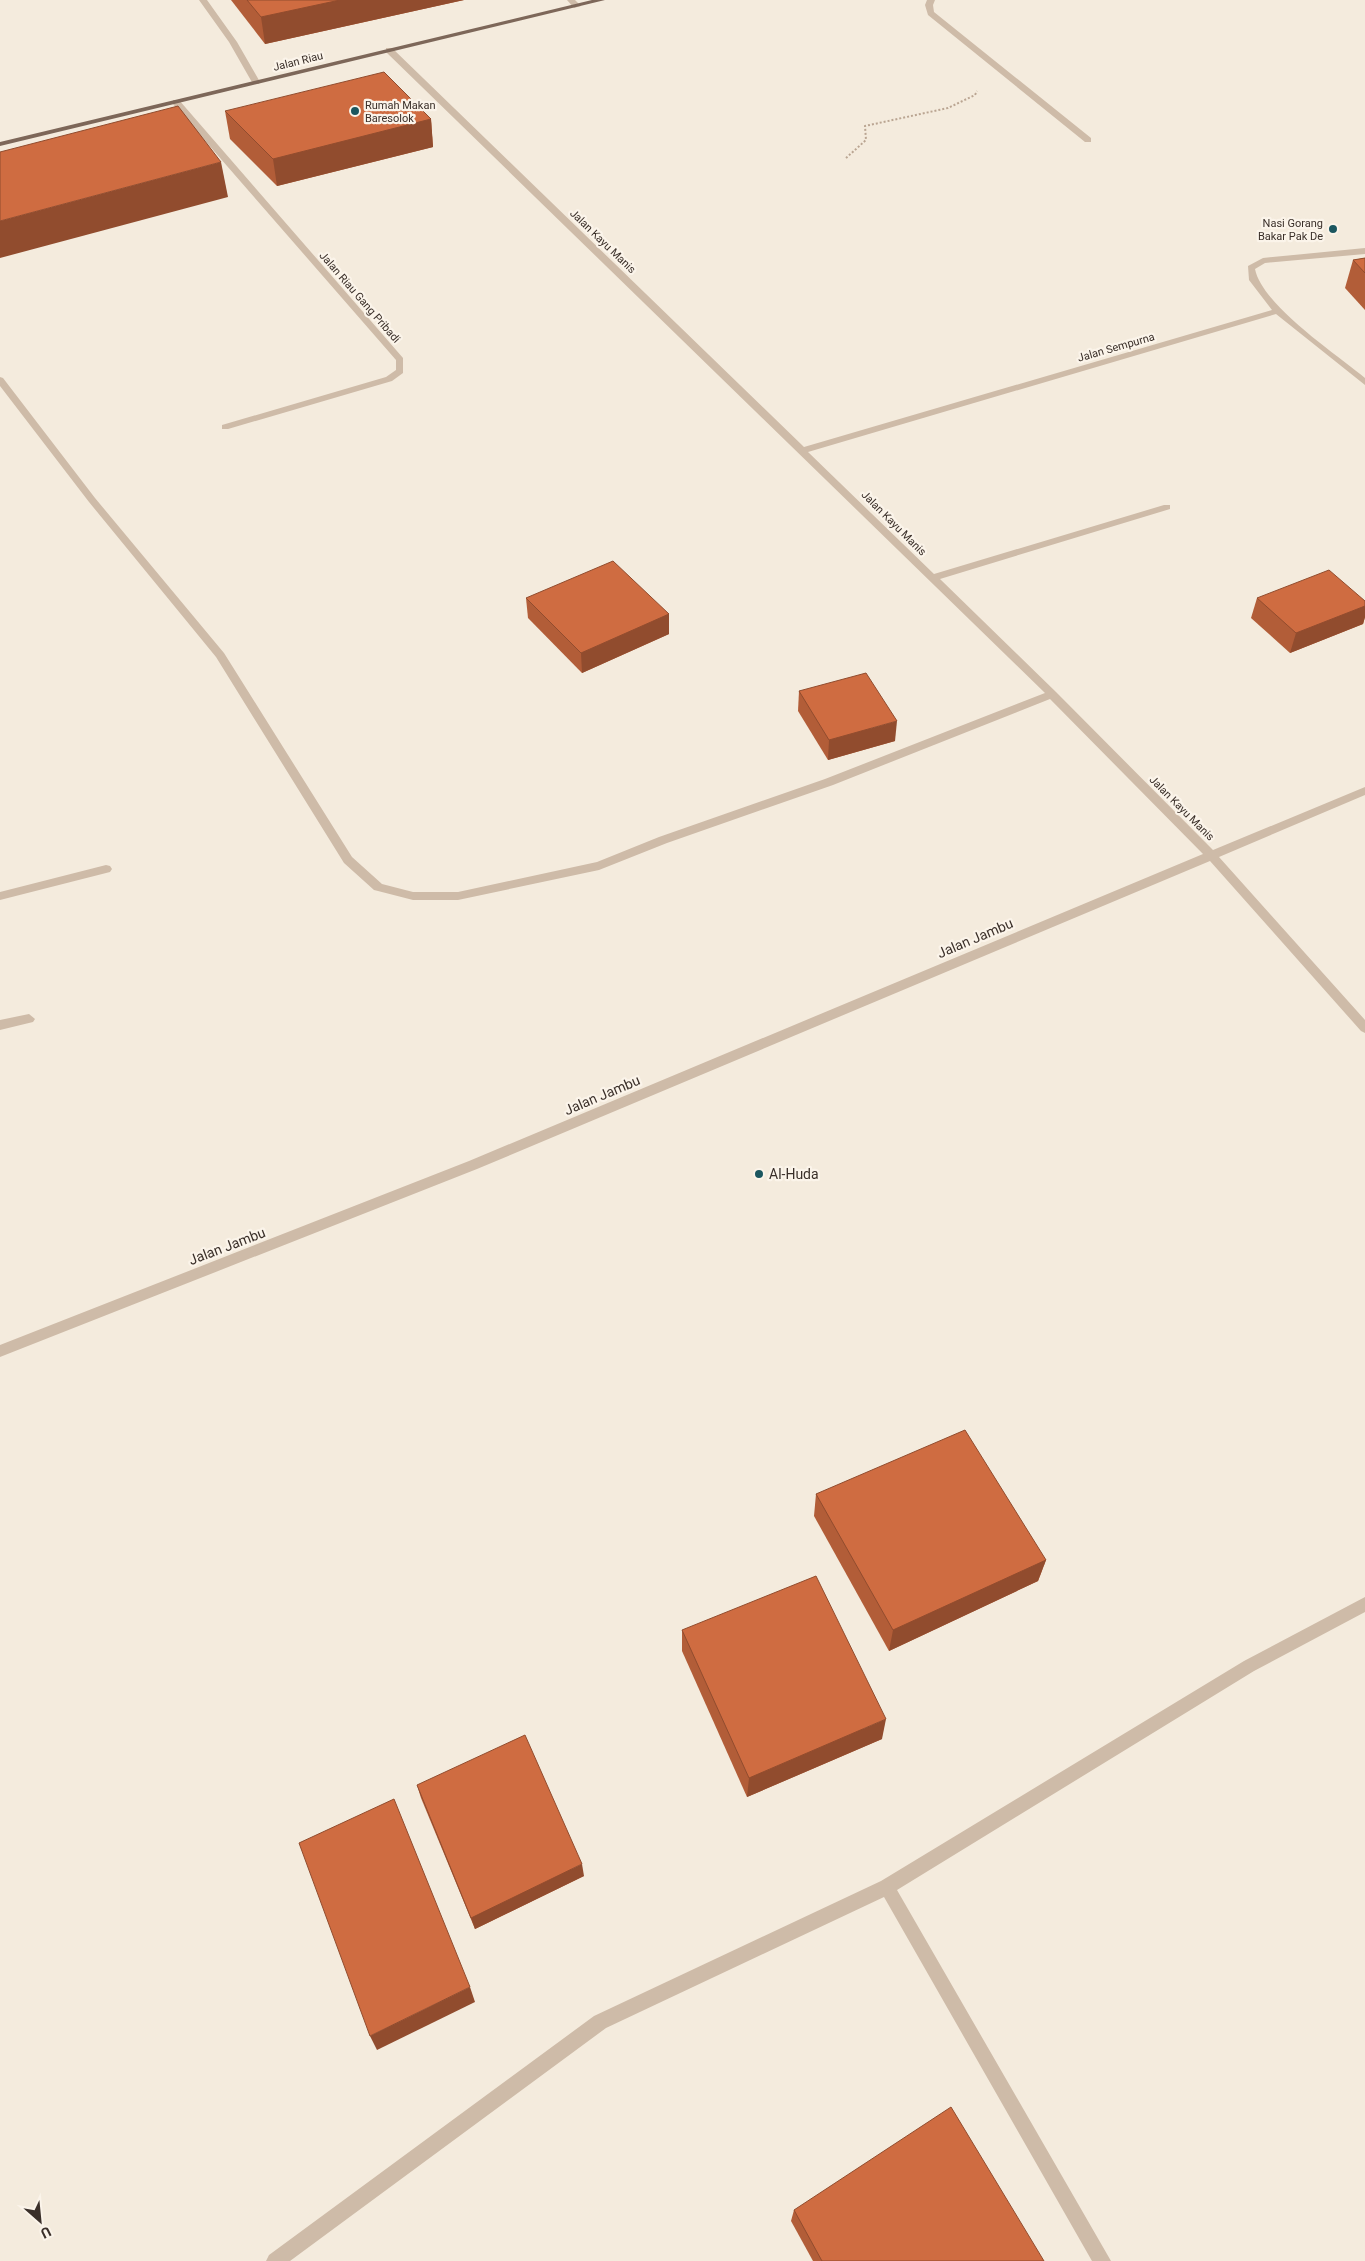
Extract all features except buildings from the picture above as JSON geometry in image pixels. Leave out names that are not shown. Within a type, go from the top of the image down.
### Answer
[{"type":"main road","name":"Jalan Riau","points":[[0,144],[389,50],[574,3],[601,0]]},
{"type":"street","points":[[203,0],[233,42],[256,82]]},
{"type":"street","points":[[931,0],[931,13],[1088,140]]},
{"type":"street","name":"Jalan Kayu Manis","points":[[389,50],[1052,694],[1211,855],[1365,1028]]},
{"type":"street","name":"Jalan Riau Gang Pribadi","points":[[176,102],[400,360],[400,371],[389,379],[225,428]]},
{"type":"street","points":[[1365,252],[1263,261],[1251,268],[1253,280],[1277,311],[1365,382]]},
{"type":"street","name":"Jalan Sempurna","points":[[801,451],[1277,311]]},
{"type":"street","points":[[0,380],[92,500],[220,655],[348,860],[378,887],[413,896],[458,896],[599,866],[663,840],[829,782],[1052,694]]},
{"type":"street","points":[[932,578],[1167,507]]},
{"type":"street","name":"Jalan Jambu","points":[[0,1351],[473,1165],[1365,791]]},
{"type":"street","points":[[0,896],[106,869]]},
{"type":"street","points":[[0,1025],[29,1019]]},
{"type":"street","points":[[275,2261],[600,2022],[887,1887],[1249,1666],[1365,1604]]},
{"type":"street","points":[[887,1887],[1102,2261]]},
{"type":"path","points":[[846,158],[866,140],[865,126],[948,108],[975,95],[982,80],[1006,72]]},
{"type":"place","name":"Rumah Makan Baresolok","points":[[355,111]]},
{"type":"place","name":"Nasi Gorang Bakar Pak De","points":[[1333,229]]},
{"type":"place","name":"Al-Huda","points":[[759,1174]]}]
